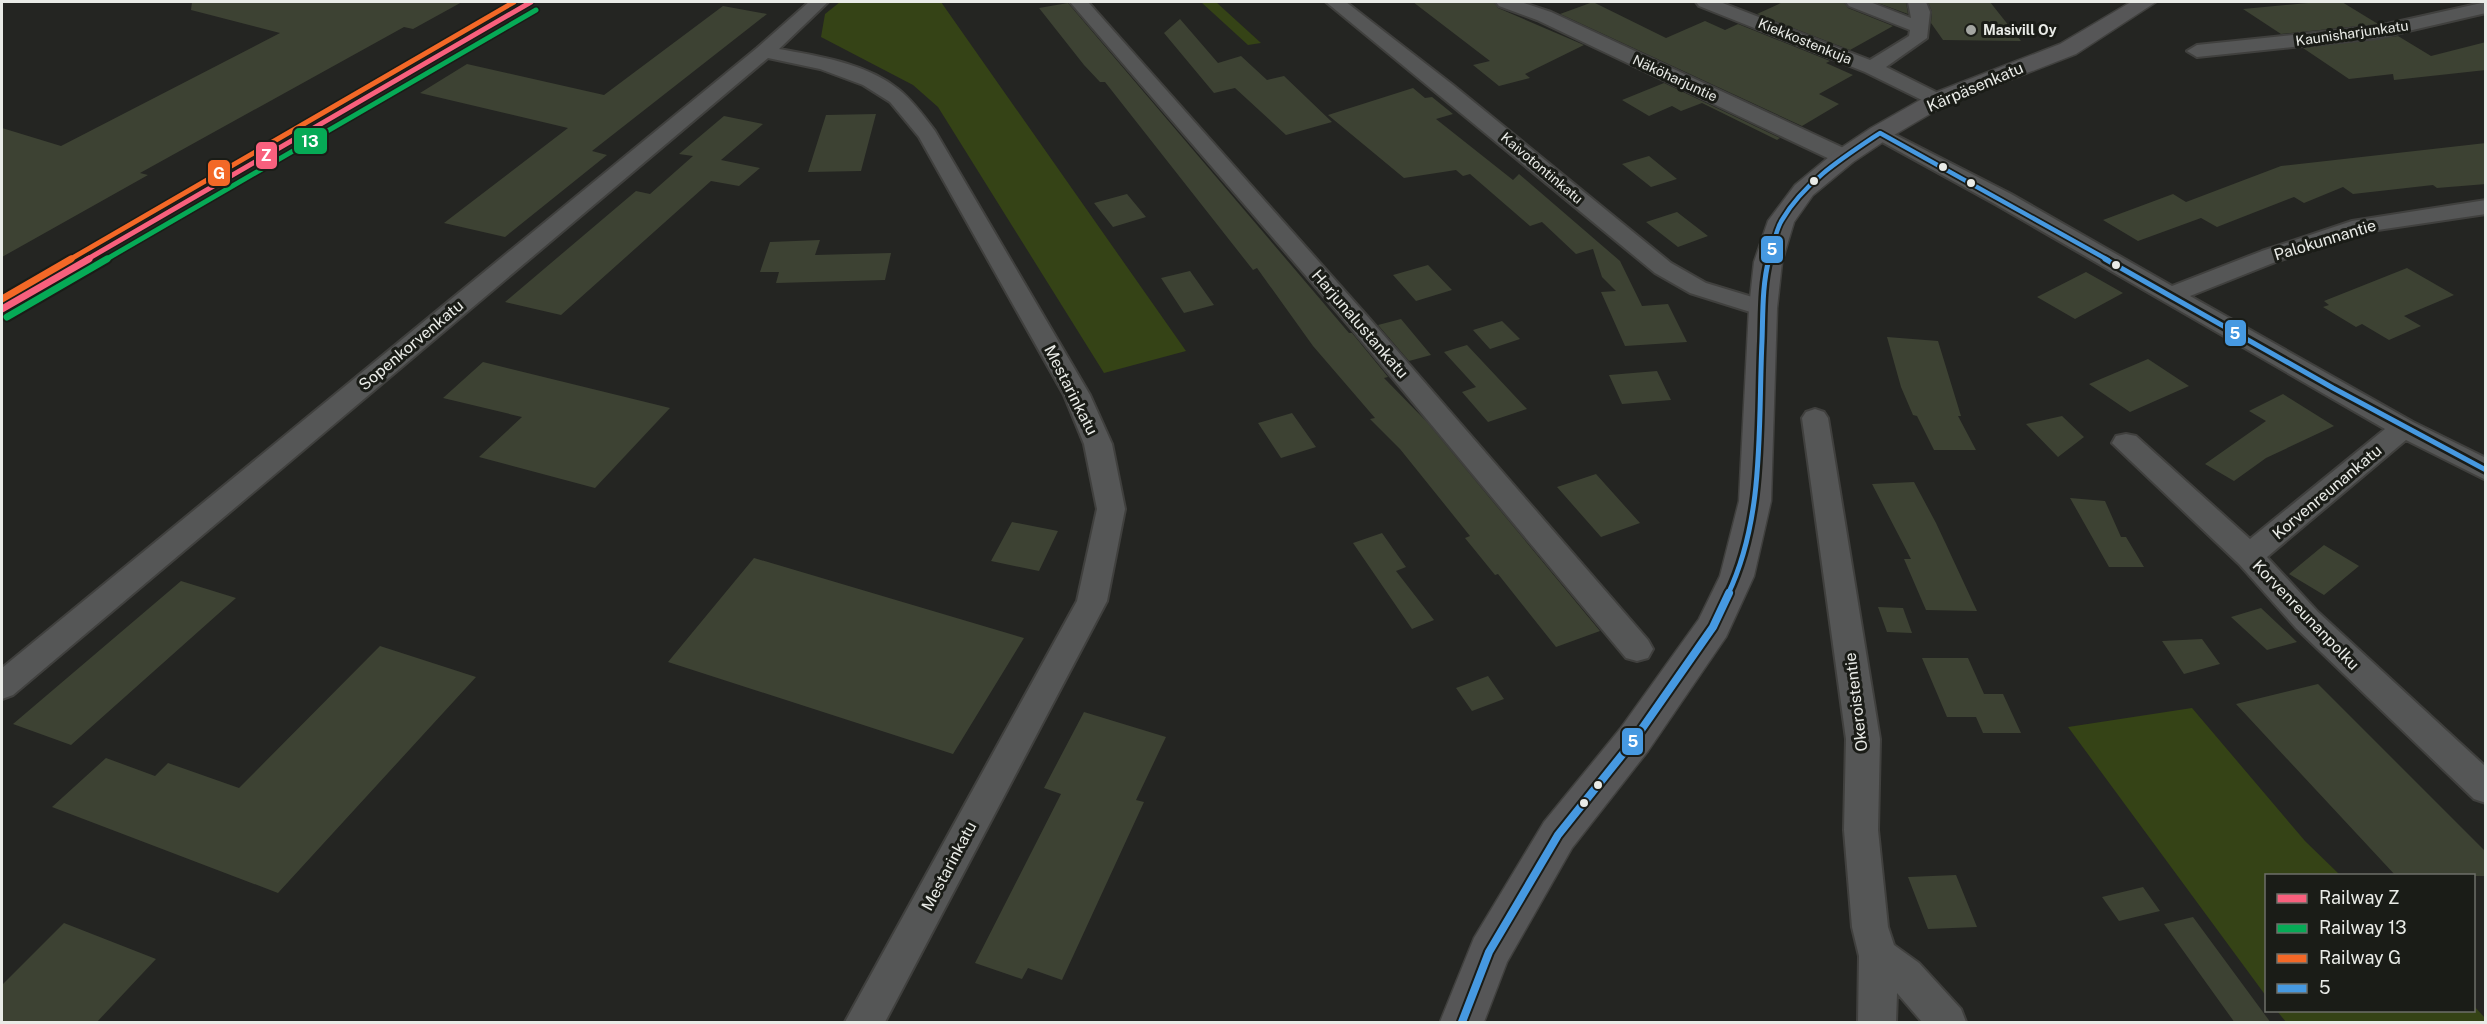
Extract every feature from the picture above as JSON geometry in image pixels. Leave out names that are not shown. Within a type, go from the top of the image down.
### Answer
[{"type":"street","name":"Sopenkorvenkatu","points":[[2,686],[764,52],[819,2]]},
{"type":"street","name":"Harjunalustankatu","points":[[1080,2],[1367,332],[1637,649]]},
{"type":"street","name":"Kaivotontinkatu","points":[[1335,2],[1446,89],[1663,268],[1698,288],[1763,308]]},
{"type":"street","name":"Näköharjuntie","points":[[1505,2],[1544,16],[1845,157]]},
{"type":"street","name":"Kiekkostenkuja","points":[[1705,2],[1872,68],[1937,100]]},
{"type":"street","points":[[1855,2],[1920,28],[1921,12],[1917,2]]},
{"type":"street","name":"Kärpäsenkatu","points":[[1462,1023],[1489,952],[1558,834],[1634,740],[1713,627],[1737,576],[1755,501],[1763,308],[1768,262],[1781,221],[1804,190],[1845,157],[1880,133],[1937,100],[2068,49],[2145,2]]},
{"type":"street","name":"Kaunisharjunkatu","points":[[2425,2],[2455,15]]},
{"type":"street","name":"Kaunisharjunkatu","points":[[2198,51],[2378,32],[2486,7]]},
{"type":"street","name":"Kiekkostenkuja","points":[[1872,68],[1918,38],[1920,28]]},
{"type":"street","name":"Mestarinkatu","points":[[764,52],[815,61],[860,76],[885,88],[909,110],[928,135],[1077,394],[1098,444],[1111,509],[1092,601],[864,1023]]},
{"type":"street","points":[[1880,133],[2003,199],[2404,428],[2486,470]]},
{"type":"street","name":"Palokunnantie","points":[[2170,295],[2260,260],[2360,226],[2486,207]]},
{"type":"street","name":"Okeroistentie","points":[[1815,418],[1863,739],[1862,830],[1870,927],[1878,956],[1877,1023]]},
{"type":"street","name":"Korvenreunankatu","points":[[2250,556],[2404,428]]},
{"type":"street","name":"Korvenreunanpolku","points":[[2126,443],[2250,556],[2307,620],[2486,789]]},
{"type":"street","points":[[1878,956],[1906,976],[1947,1023]]},
{"type":"green space","points":[[840,2],[941,2],[1186,351],[1104,373],[938,107],[913,85],[821,37],[825,14]]},
{"type":"green space","points":[[1201,2],[1216,2],[1261,43],[1248,45]]},
{"type":"green space","points":[[2192,708],[2305,841],[2339,874],[2265,874],[2265,995],[2068,727]]},
{"type":"green space","points":[[2475,1007],[2485,1018],[2485,1022],[2286,1022],[2278,1012],[2475,1012]]},
{"type":"building","points":[[192,2],[462,2],[413,29],[404,27],[140,173],[148,175],[2,257],[2,128],[61,146],[280,33],[191,10]]},
{"type":"building","points":[[1413,2],[1494,2],[1498,8],[1584,45],[1525,74],[1530,78],[1499,86],[1473,65],[1490,61]]},
{"type":"building","points":[[1593,2],[1666,38],[1705,21],[1725,30],[1738,24],[1830,61],[1826,63],[1853,75],[1819,94],[1839,104],[1802,126],[1560,14]]},
{"type":"building","points":[[1783,2],[1844,2],[1848,8],[1893,26],[1850,50],[1757,14]]},
{"type":"building","points":[[1875,2],[1906,2],[1908,14]]},
{"type":"building","points":[[1928,2],[1990,2],[2021,41],[1943,40],[1931,23],[1932,12]]},
{"type":"building","points":[[2342,2],[2378,24],[2281,34],[2243,9]]},
{"type":"building","points":[[1068,3],[1349,333],[1352,333],[1388,377],[1384,378],[1427,422],[1600,631],[1556,647],[1498,574],[1495,575],[1465,538],[1470,536],[1400,449],[1370,419],[1375,418],[1313,346],[1257,268],[1253,270],[1105,82],[1100,82],[1084,65],[1039,8]]},
{"type":"building","points":[[723,6],[767,14],[592,151],[607,155],[505,237],[444,223],[568,128],[420,93],[467,64],[604,95]]},
{"type":"building","points":[[1180,19],[1218,63],[1241,56],[1267,80],[1284,76],[1332,122],[1286,135],[1235,88],[1214,93],[1164,33]]},
{"type":"building","points":[[2398,36],[2431,56],[2486,42],[2486,70],[2394,80],[2393,74],[2349,79],[2303,48]]},
{"type":"building","points":[[1664,83],[1780,138],[1777,140],[1702,103],[1681,111],[1672,106],[1649,116],[1622,100]]},
{"type":"building","points":[[1413,88],[1425,98],[1432,97],[1453,114],[1436,119],[1513,180],[1519,174],[1620,261],[1642,306],[1668,304],[1687,342],[1625,346],[1601,292],[1616,291],[1602,277],[1593,249],[1576,254],[1542,222],[1530,226],[1470,174],[1463,176],[1456,170],[1404,178],[1328,115]]},
{"type":"building","points":[[876,114],[861,171],[808,172],[826,115]]},
{"type":"building","points":[[724,116],[763,124],[721,160],[760,168],[739,186],[711,181],[561,315],[505,302],[636,191],[650,194],[693,156],[679,154]]},
{"type":"building","points":[[2486,143],[2486,184],[2437,188],[2433,185],[2353,194],[2343,187],[2304,203],[2294,197],[2217,227],[2201,218],[2138,241],[2103,220],[2173,194],[2186,202],[2281,166]]},
{"type":"building","points":[[1649,156],[1677,179],[1651,187],[1622,164]]},
{"type":"building","points":[[1127,194],[1146,217],[1113,227],[1094,203]]},
{"type":"building","points":[[1677,212],[1708,236],[1678,247],[1646,222]]},
{"type":"building","points":[[820,240],[815,255],[891,253],[885,280],[776,283],[779,272],[760,272],[770,242]]},
{"type":"building","points":[[1428,265],[1452,290],[1416,301],[1393,275]]},
{"type":"building","points":[[2407,268],[2454,295],[2404,316],[2421,326],[2389,340],[2362,324],[2356,327],[2323,307],[2329,305],[2324,301]]},
{"type":"building","points":[[1190,271],[1214,305],[1184,313],[1161,278]]},
{"type":"building","points":[[2086,272],[2123,293],[2075,319],[2037,297]]},
{"type":"building","points":[[1401,319],[1431,355],[1409,361],[1378,325]]},
{"type":"building","points":[[1502,321],[1520,339],[1490,349],[1473,330]]},
{"type":"building","points":[[1887,337],[1938,341],[1961,416],[1958,416],[1976,450],[1934,450],[1917,416],[1913,415],[1901,387]]},
{"type":"building","points":[[1467,345],[1527,409],[1488,422],[1462,392],[1476,387],[1444,352]]},
{"type":"building","points":[[2148,359],[2189,386],[2130,412],[2089,384]]},
{"type":"building","points":[[483,362],[670,408],[595,488],[479,457],[522,417],[443,398]]},
{"type":"building","points":[[1657,371],[1671,400],[1622,404],[1609,375]]},
{"type":"building","points":[[2283,394],[2334,426],[2266,458],[2234,481],[2205,464],[2266,421],[2249,411]]},
{"type":"building","points":[[1292,413],[1316,447],[1281,458],[1258,423]]},
{"type":"building","points":[[2062,416],[2084,437],[2058,457],[2026,424]]},
{"type":"building","points":[[1596,474],[1640,523],[1601,537],[1557,487]]},
{"type":"building","points":[[1914,482],[1977,611],[1926,610],[1904,559],[1911,559],[1872,484]]},
{"type":"building","points":[[2070,498],[2105,501],[2121,537],[2126,537],[2144,567],[2109,567]]},
{"type":"building","points":[[1012,522],[1058,531],[1039,571],[991,561]]},
{"type":"building","points":[[1382,533],[1406,567],[1396,571],[1434,620],[1412,629],[1353,543]]},
{"type":"building","points":[[2324,545],[2359,566],[2324,595],[2289,574]]},
{"type":"building","points":[[754,558],[1024,638],[953,754],[668,662]]},
{"type":"building","points":[[181,581],[236,598],[71,745],[13,724]]},
{"type":"building","points":[[1878,607],[1903,608],[1912,633],[1887,632]]},
{"type":"building","points":[[2261,608],[2297,642],[2267,650],[2231,617]]},
{"type":"building","points":[[2202,639],[2220,664],[2184,674],[2162,641]]},
{"type":"building","points":[[380,646],[476,677],[278,893],[52,807],[106,758],[155,776],[168,763],[239,788]]},
{"type":"building","points":[[1922,658],[1968,658],[1984,694],[2003,694],[2021,733],[1983,733],[1976,717],[1947,717]]},
{"type":"building","points":[[1488,676],[1504,699],[1472,711],[1456,688]]},
{"type":"building","points":[[2318,684],[2486,852],[2486,876],[2394,874],[2236,704]]},
{"type":"building","points":[[1084,712],[1166,737],[1136,800],[1144,802],[1062,980],[1028,968],[1022,979],[975,963],[1061,794],[1044,788]]},
{"type":"building","points":[[1956,875],[1977,927],[1928,929],[1908,877]]},
{"type":"building","points":[[2143,887],[2160,911],[2119,921],[2102,897]]},
{"type":"building","points":[[2193,917],[2271,1023],[2235,1023],[2164,924]]},
{"type":"building","points":[[64,923],[156,959],[96,1023],[2,1023],[2,985]]},
{"type":"rail line","name":"G","points":[[2,299],[514,2]]},
{"type":"rail line","name":"Z","points":[[2,309],[531,2]]},
{"type":"rail line","name":"13","points":[[7,317],[536,10]]},
{"type":"transit line","name":"5","points":[[1462,1022],[1489,952],[1558,835],[1634,740],[1713,627],[1737,576],[1755,501],[1763,308],[1768,262],[1781,221],[1804,190],[1844,157],[1880,133],[2257,346],[2486,470]]},
{"type":"place","name":"Masivill Oy","points":[[1971,30]]}]
